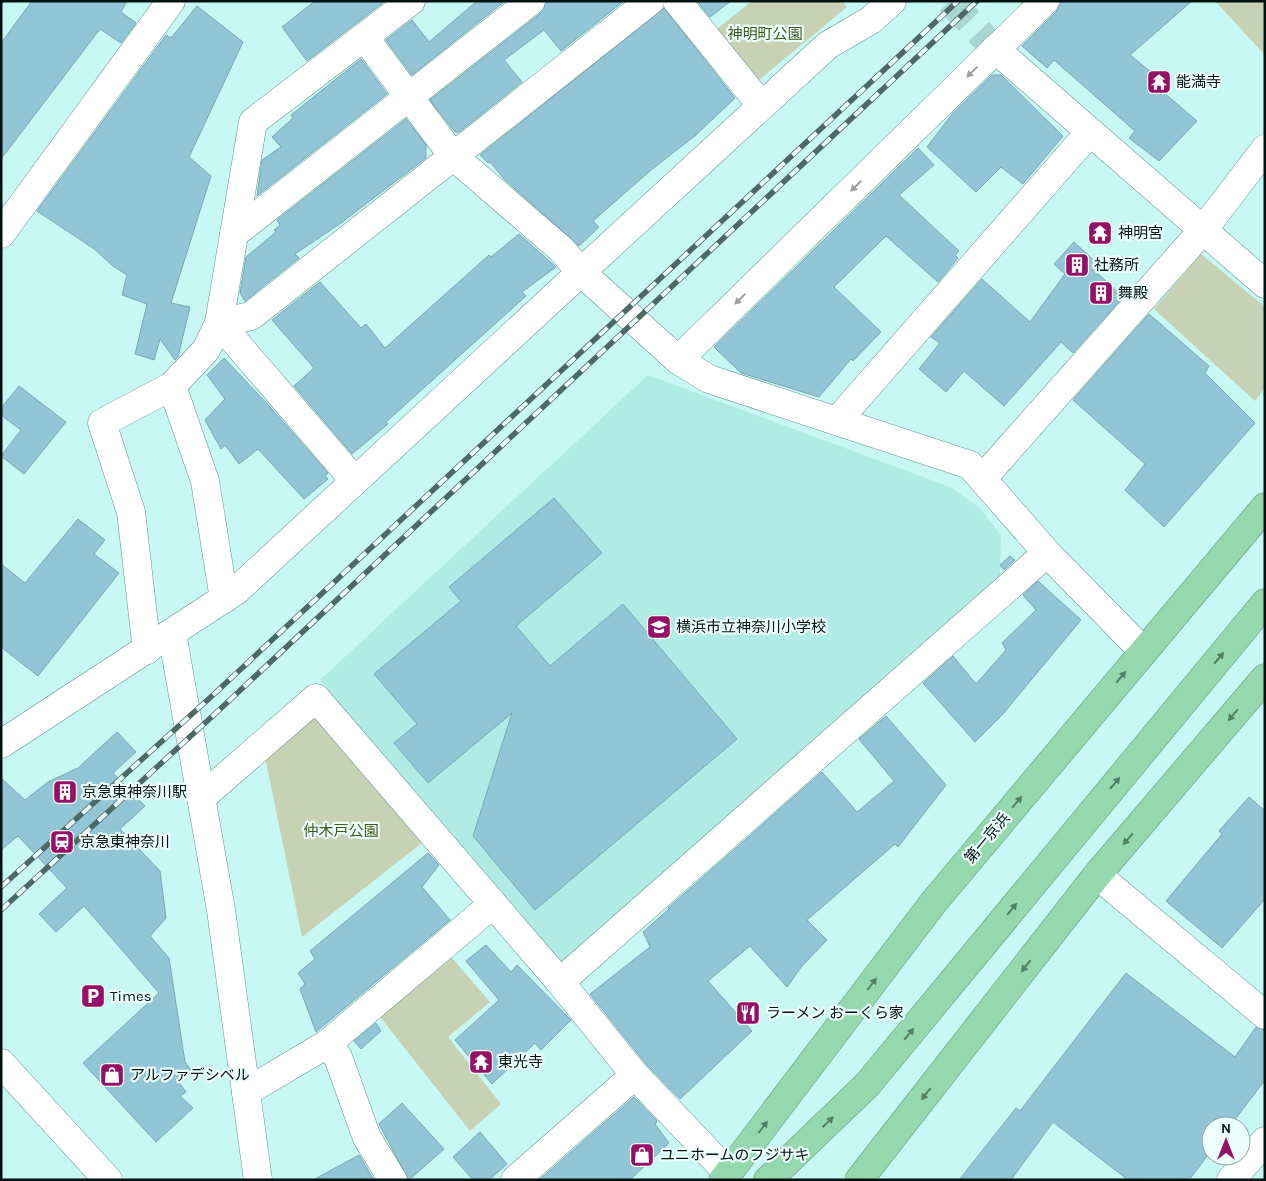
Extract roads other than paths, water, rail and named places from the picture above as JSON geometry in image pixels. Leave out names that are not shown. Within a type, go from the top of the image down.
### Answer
[{"type":"highway","name":"第一京浜","points":[[725,1177],[933,903],[1265,507]]},
{"type":"highway","points":[[768,1180],[866,1085],[1265,603]]},
{"type":"highway","points":[[859,1180],[1097,875],[1265,678]]},
{"type":"street","points":[[1,234],[171,1]]},
{"type":"street","points":[[147,650],[131,512],[102,423],[172,386],[206,350],[219,323],[253,122],[411,1]]},
{"type":"street","points":[[234,234],[531,1]]},
{"type":"street","points":[[219,323],[251,316],[650,1]]},
{"type":"street","points":[[678,1],[761,105]]},
{"type":"street","points":[[1,744],[237,590],[761,105],[828,45],[871,20],[892,1]]},
{"type":"street","points":[[678,360],[1045,1]]},
{"type":"street","points":[[365,38],[453,156],[561,249],[581,272],[678,360],[709,379],[970,465],[1047,553],[1143,651]]},
{"type":"street","points":[[995,50],[1265,284]]},
{"type":"street","points":[[837,421],[1090,132]]},
{"type":"street","points":[[982,479],[1203,230],[1265,148]]},
{"type":"street","points":[[219,323],[355,481]]},
{"type":"street","points":[[172,386],[205,481],[224,599]]},
{"type":"street","points":[[560,982],[1047,553]]},
{"type":"street","points":[[172,633],[221,910],[258,1180]]},
{"type":"street","points":[[202,798],[316,698],[560,982],[635,1075],[725,1177]]},
{"type":"street","points":[[1097,875],[1265,1015]]},
{"type":"street","points":[[246,1092],[327,1044],[493,904]]},
{"type":"street","points":[[327,1044],[338,1057],[367,1138],[393,1180]]},
{"type":"street","points":[[1,1063],[108,1180]]},
{"type":"street","points":[[514,1180],[635,1075]]},
{"type":"street","points":[[1231,1180],[1265,1141]]},
{"type":"tunnel","points":[[950,1],[995,49]]},
{"type":"railway","points":[[1,887],[213,695],[958,1]]},
{"type":"railway","points":[[1,910],[217,712],[977,1]]},
{"type":"place","name":"能満寺","points":[[1159,82]]},
{"type":"place","name":"神明宮","points":[[1100,233]]},
{"type":"place","name":"社務所","points":[[1077,265]]},
{"type":"place","name":"舞殿","points":[[1101,293]]},
{"type":"place","name":"横浜市立神奈川小学校","points":[[659,627]]},
{"type":"place","name":"京急東神奈川駅","points":[[65,792]]},
{"type":"place","name":"京急東神奈川","points":[[62,842]]},
{"type":"place","name":"Times","points":[[93,996]]},
{"type":"place","name":"ラーメン おーくら家","points":[[748,1013]]},
{"type":"place","name":"東光寺","points":[[481,1062]]},
{"type":"place","name":"アルファデシベル","points":[[112,1075]]},
{"type":"place","name":"ユニホームのフジサキ","points":[[642,1155]]},
{"type":"park label","name":"神明町公園","points":[[765,34]]},
{"type":"park label","name":"仲木戸公園","points":[[341,831]]}]
